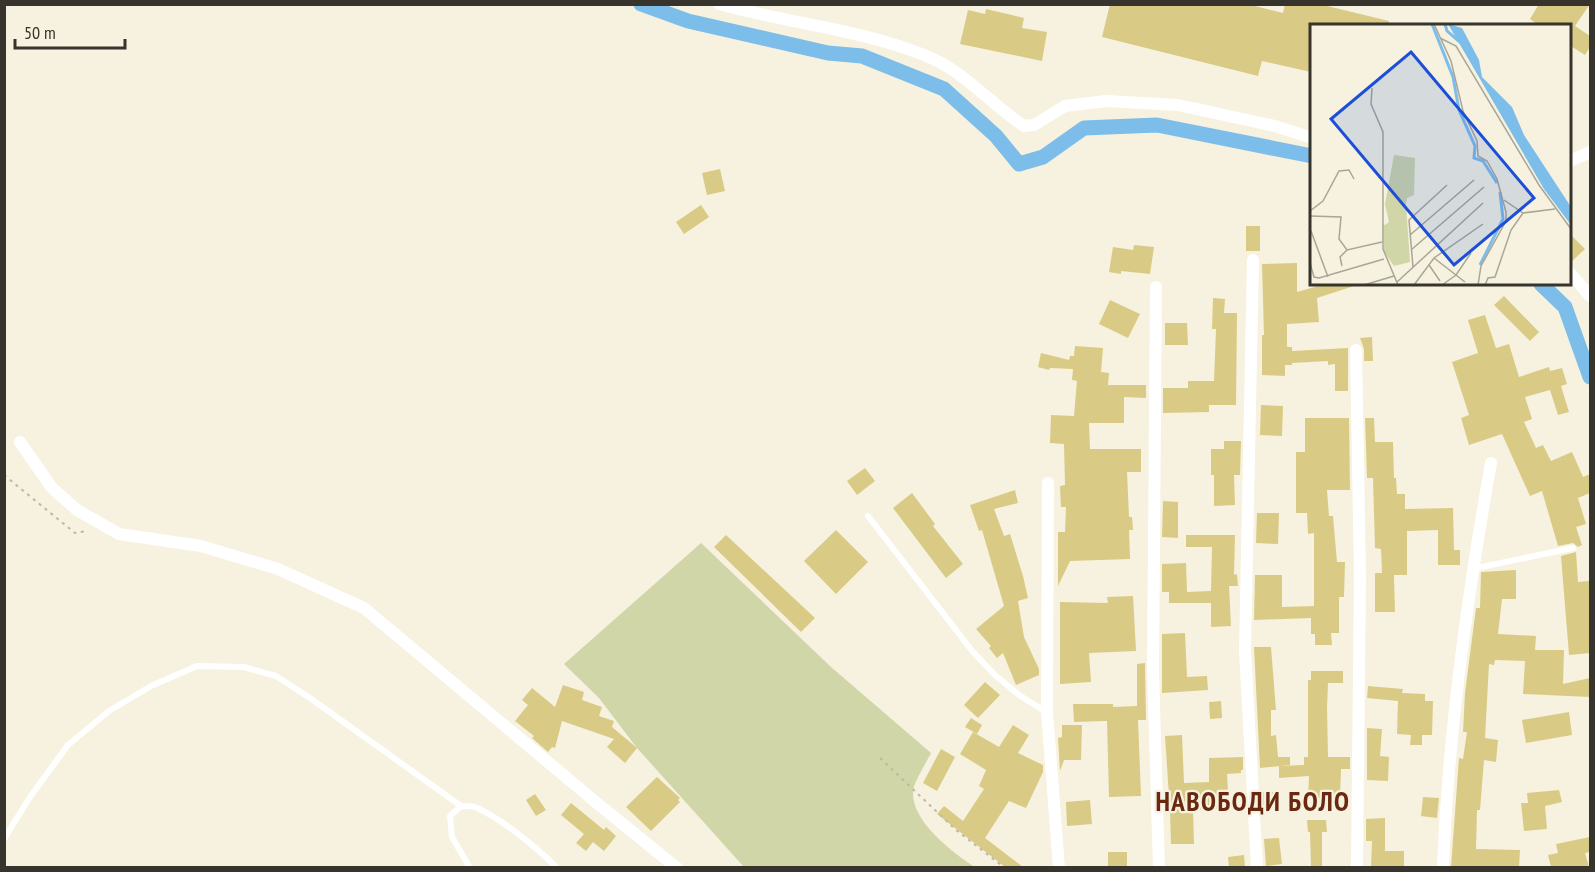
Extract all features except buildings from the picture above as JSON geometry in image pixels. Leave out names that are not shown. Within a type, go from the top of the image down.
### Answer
[{"type":"street","points":[[719,4],[840,30],[925,55],[973,83],[1024,126],[1034,125],[1065,106],[1106,101],[1178,105],[1275,126],[1310,138]]},
{"type":"street","points":[[1571,160],[1590,152]]},
{"type":"street","points":[[1253,260],[1245,651],[1257,867]]},
{"type":"street","points":[[1571,275],[1590,296]]},
{"type":"street","points":[[1155,287],[1153,671],[1159,867]]},
{"type":"street","points":[[1356,350],[1360,576],[1357,867]]},
{"type":"street","points":[[20,442],[52,488],[77,510],[119,534],[201,546],[278,569],[364,608],[598,804],[677,867]]},
{"type":"street","points":[[1443,867],[1448,772],[1472,569],[1491,463]]},
{"type":"street","points":[[1048,483],[1047,712],[1059,867]]},
{"type":"lane","points":[[868,516],[973,652],[1019,695],[1047,712]]},
{"type":"lane","points":[[1472,569],[1573,548]]},
{"type":"lane","points":[[4,839],[30,797],[68,745],[109,711],[152,686],[197,666],[244,667],[276,676],[461,806],[474,807],[498,820],[557,867]]},
{"type":"lane","points":[[461,806],[450,816],[452,837],[470,867]]},
{"type":"path","points":[[4,475],[75,533],[108,527]]},
{"type":"path","points":[[880,758],[956,830],[1005,867]]},
{"type":"green space","points":[[701,543],[831,667],[931,753],[914,787],[914,802],[935,835],[975,867],[744,867],[637,748],[599,698],[564,664]]},
{"type":"waterway","points":[[641,4],[688,21],[828,53],[862,56],[944,89],[996,136],[1019,164],[1043,157],[1084,128],[1157,125],[1310,156]]},
{"type":"waterway","points":[[1542,285],[1565,307],[1590,377]]},
{"type":"district","name":"НАВОБОДИ БОЛО","points":[[1253,801]]}]
